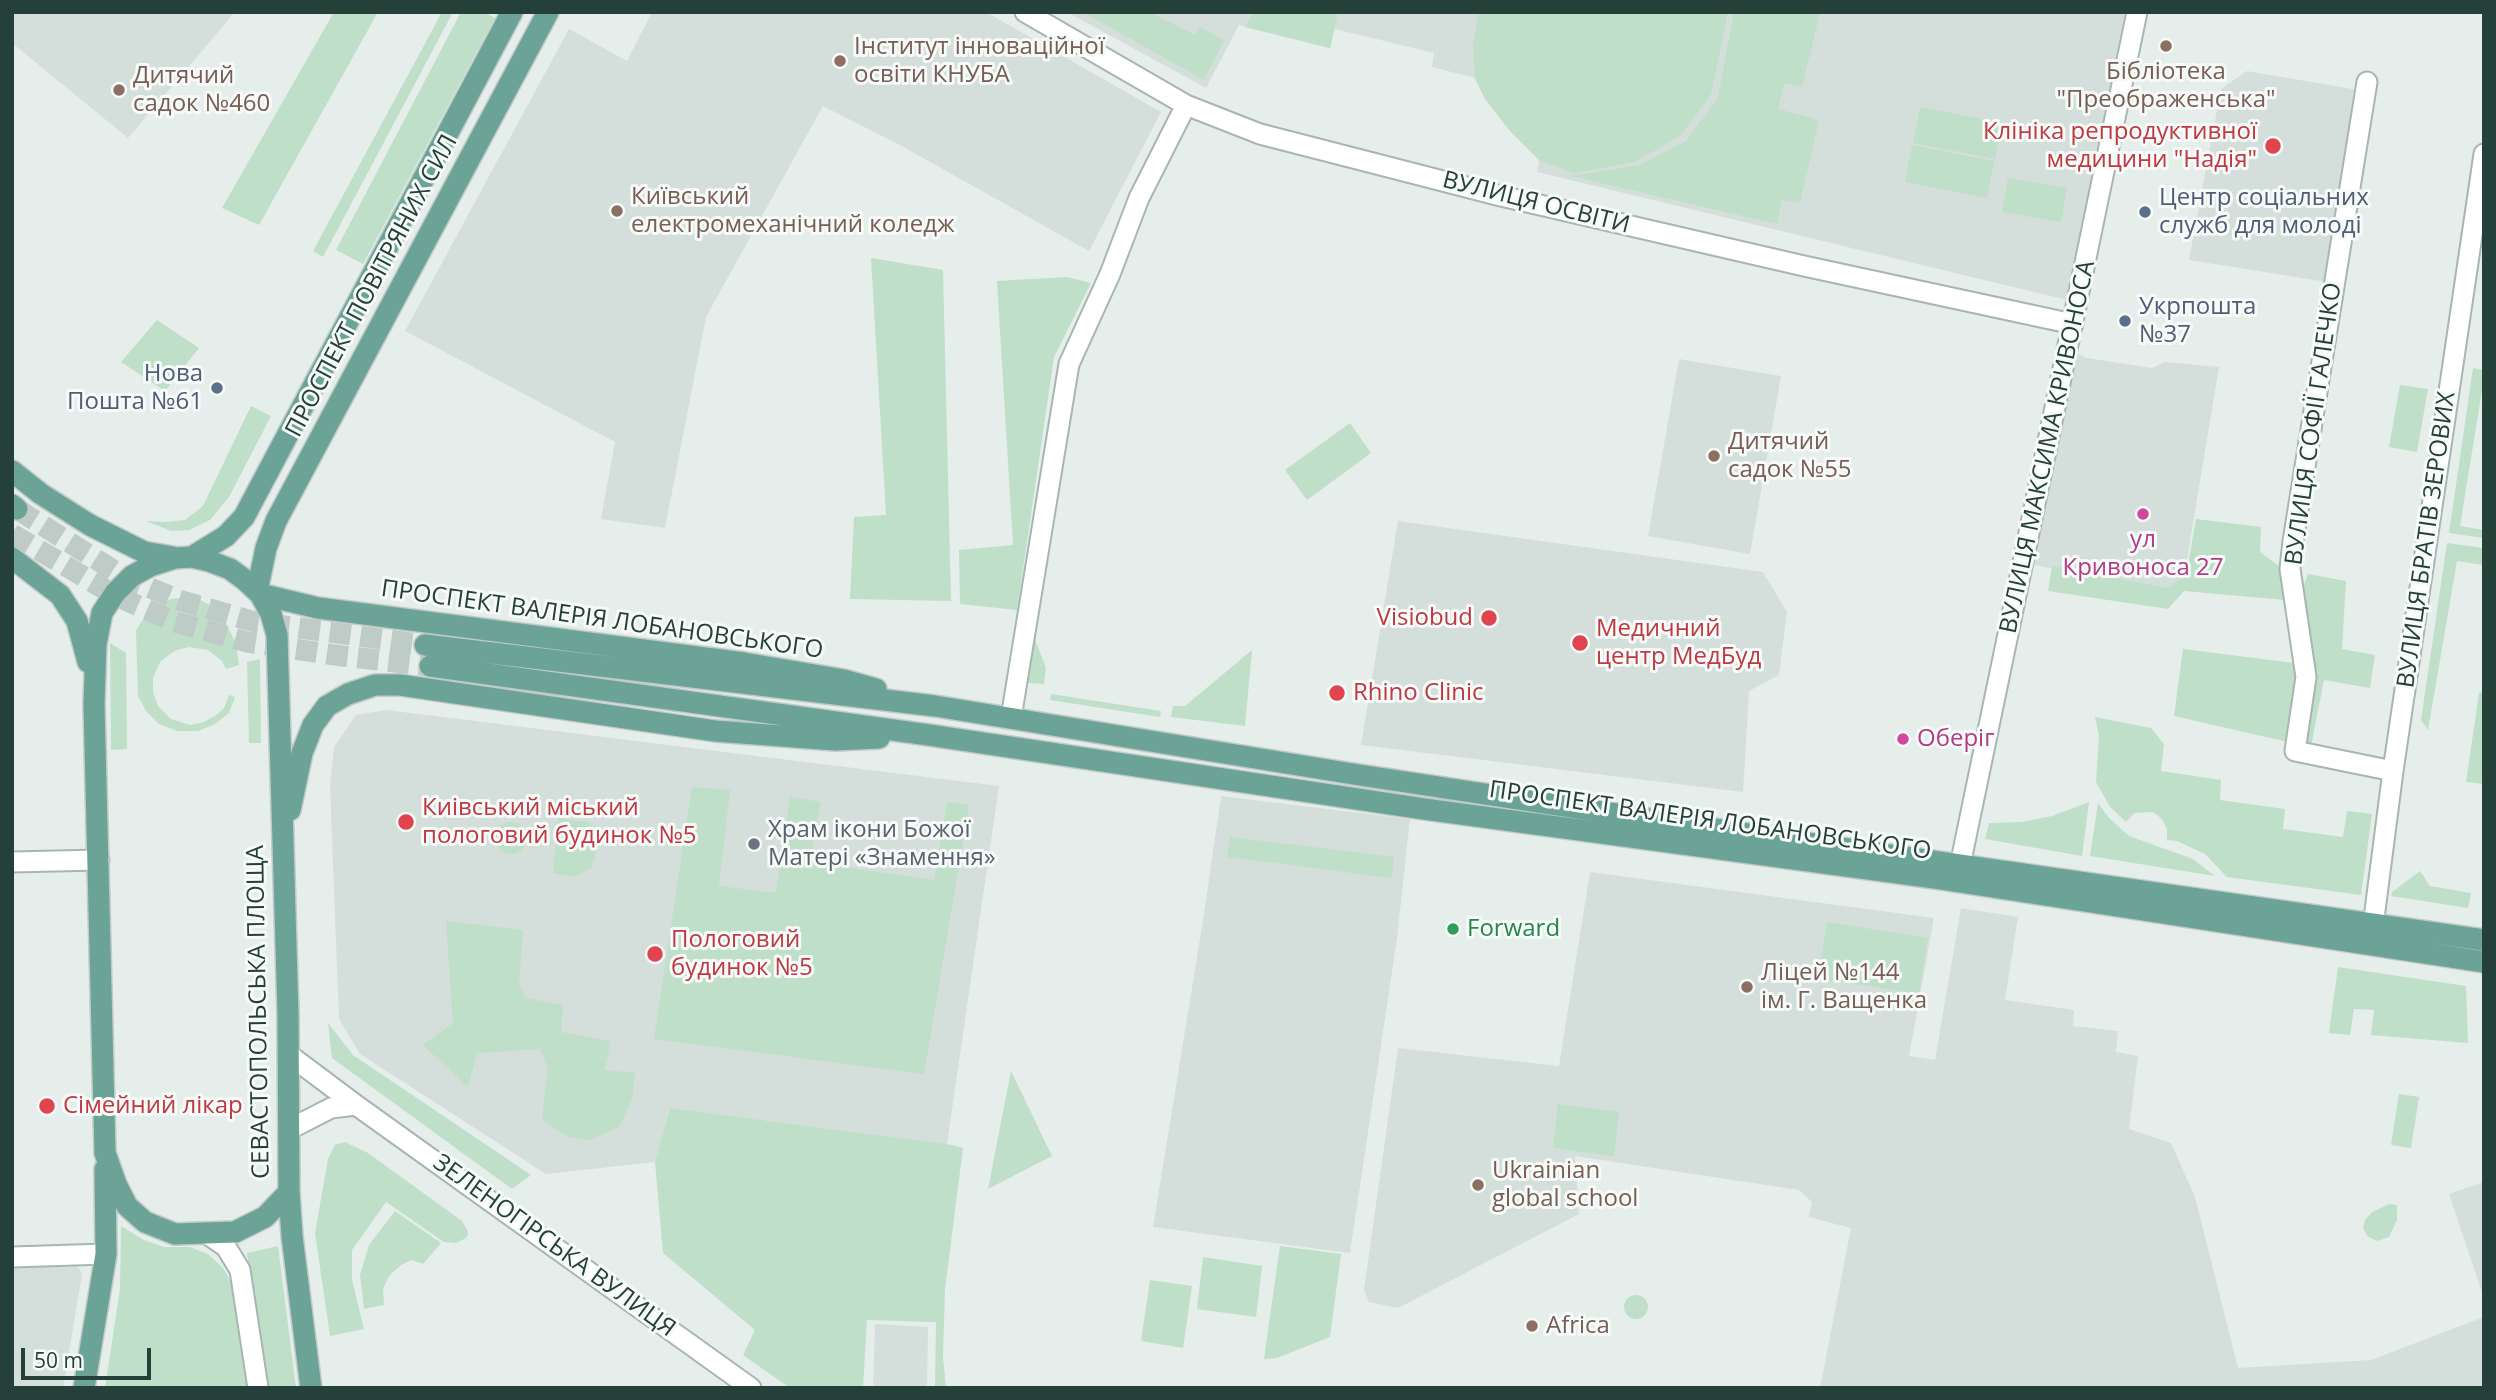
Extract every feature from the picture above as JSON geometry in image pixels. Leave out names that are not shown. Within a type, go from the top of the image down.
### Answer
[{"type":"main road","name":"ПРОСПЕКТ ПОВІТРЯНИХ СИЛ","points":[[183,558],[226,536],[244,517],[512,12]]},
{"type":"main road","name":"ПРОСПЕКТ ПОВІТРЯНИХ СИЛ","points":[[259,593],[266,548],[276,521],[548,12]]},
{"type":"main road","points":[[12,471],[41,494],[90,525],[144,552],[183,558]]},
{"type":"main road","points":[[12,558],[60,596],[77,621],[86,650],[94,704]]},
{"type":"main road","name":"СЕВАСТОПОЛЬСЬКА ПЛОЩА","points":[[183,558],[230,569],[259,593],[271,614],[277,635],[290,1129],[289,1192],[265,1217],[235,1231],[175,1234],[145,1222],[127,1206],[105,1153],[94,704],[96,645],[102,613],[115,593],[132,576],[150,566],[183,558]]},
{"type":"main road","name":"ПРОСПЕКТ ВАЛЕРІЯ ЛОБАНОВСЬКОГО","points":[[259,593],[317,608],[744,663],[844,680],[935,706]]},
{"type":"main road","name":"ПРОСПЕКТ ВАЛЕРІЯ ЛОБАНОВСЬКОГО","points":[[425,645],[935,706],[1959,873],[2484,962]]},
{"type":"main road","name":"ПРОСПЕКТ ВАЛЕРІЯ ЛОБАНОВСЬКОГО","points":[[430,666],[929,735],[1438,811],[1959,873],[2484,940]]},
{"type":"main road","name":"ПРОСПЕКТ ВАЛЕРІЯ ЛОБАНОВСЬКОГО","points":[[282,846],[302,753],[313,725],[327,706],[348,694],[374,685],[400,685],[715,731],[835,740],[929,735]]},
{"type":"main road","points":[[84,1388],[106,1254],[105,1153]]},
{"type":"main road","points":[[289,1192],[311,1388]]},
{"type":"street","name":"ВУЛИЦЯ ОСВІТИ","points":[[1025,12],[1186,105],[1260,134],[1501,197],[2073,324]]},
{"type":"street","name":"ВУЛИЦЯ МАКСИМА КРИВОНОСА","points":[[1959,873],[2137,12]]},
{"type":"street","name":"ВУЛИЦЯ СОФІЇ ГАЛЕЧКО","points":[[2367,82],[2292,541],[2290,569],[2306,677],[2295,751],[2393,771]]},
{"type":"street","points":[[1011,718],[1069,364],[1110,274],[1139,198],[1186,105]]},
{"type":"street","name":"ВУЛИЦЯ БРАТІВ ЗЕРОВИХ","points":[[2374,926],[2393,771],[2484,154]]},
{"type":"street","points":[[12,862],[99,860]]},
{"type":"street","name":"ЗЕЛЕНОГІРСЬКА ВУЛИЦЯ","points":[[288,1054],[751,1388]]},
{"type":"street","points":[[290,1129],[331,1108],[356,1105]]},
{"type":"street","points":[[207,1234],[226,1247],[240,1270],[258,1388]]},
{"type":"street","points":[[12,1257],[106,1254]]},
{"type":"shaded area","name":"Дитячий садок №460","points":[[12,12],[235,12],[128,138],[12,43]]},
{"type":"shaded area","name":"Київський електромеханічний коледж","points":[[652,12],[986,12],[1161,112],[1089,251],[898,144],[823,106],[706,317],[665,528],[601,519],[615,442],[405,331],[569,29],[627,61]]},
{"type":"shaded area","points":[[1067,12],[2125,12],[2067,300],[1537,172],[1539,160],[1510,131],[1485,99],[1475,78],[1432,67],[1434,53],[1335,29],[1330,48],[1239,25],[1206,88]]},
{"type":"shaded area","points":[[2247,71],[2358,90],[2327,282],[2189,260],[2221,89]]},
{"type":"shaded area","points":[[2073,351],[2087,358],[2152,368],[2165,362],[2219,367],[2183,584],[2168,591],[2029,564],[2053,469]]},
{"type":"shaded area","name":"Дитячий садок №55","points":[[1679,359],[1781,376],[1750,554],[1648,536]]},
{"type":"shaded area","name":"Медичний центр МедБуд","points":[[1398,521],[1763,572],[1787,612],[1779,675],[1749,691],[1743,792],[1361,745]]},
{"type":"shaded area","name":"Пологовий будинок №5","points":[[386,710],[999,786],[947,1144],[670,1108],[655,1162],[546,1174],[360,1054],[339,1019],[330,786],[334,747],[356,715]]},
{"type":"shaded area","points":[[1221,796],[1410,819],[1397,938],[1350,1253],[1153,1227]]},
{"type":"shaded area","points":[[1590,872],[1934,918],[1909,1056],[1935,1060],[1961,908],[2018,917],[2005,1000],[2074,1010],[2073,1026],[2118,1031],[2116,1052],[2138,1056],[2129,1129],[2171,1143],[2195,1197],[2238,1368],[2371,1360],[2484,1317],[2484,1388],[1820,1388],[1851,1228],[1809,1217],[1812,1202],[1799,1190],[1575,1156],[1579,1214],[1398,1308],[1369,1302],[1364,1290],[1398,1048],[1559,1066]]},
{"type":"shaded area","points":[[2484,1182],[2484,1298],[2449,1194]]},
{"type":"shaded area","points":[[73,1263],[82,1274],[63,1388],[12,1388],[12,1265]]},
{"type":"shaded area","points":[[875,1324],[928,1327],[927,1388],[873,1388]]},
{"type":"green space","points":[[334,12],[378,12],[259,225],[222,208]]},
{"type":"green space","points":[[442,12],[453,12],[323,257],[313,251]]},
{"type":"green space","points":[[461,12],[484,12],[495,18],[363,264],[336,250]]},
{"type":"green space","points":[[1083,12],[1149,12],[1195,35],[1200,27],[1224,40],[1204,80]]},
{"type":"green space","points":[[1253,12],[1338,12],[1330,48],[1245,27]]},
{"type":"green space","points":[[1479,12],[1728,12],[1711,94],[1680,136],[1635,162],[1574,173],[1539,160],[1510,131],[1485,99],[1475,78],[1473,44]]},
{"type":"green space","points":[[1734,12],[1820,12],[1802,87],[1784,83],[1778,109],[1819,120],[1800,203],[1782,200],[1777,224],[1571,176],[1640,165],[1686,141],[1718,98]]},
{"type":"green space","points":[[1920,107],[2002,123],[1995,159],[1913,143]]},
{"type":"green space","points":[[1912,145],[1994,161],[1987,198],[1905,182]]},
{"type":"green space","points":[[2008,178],[2067,188],[2061,222],[2002,212]]},
{"type":"green space","points":[[871,258],[943,270],[951,601],[850,599],[854,517],[886,515]]},
{"type":"green space","points":[[1067,277],[1091,283],[1054,357],[1017,610],[960,604],[959,550],[1013,545],[997,281]]},
{"type":"green space","points":[[157,320],[199,348],[165,391],[121,362]]},
{"type":"green space","points":[[2473,368],[2484,370],[2484,378],[2460,526],[2484,530],[2484,538],[2449,533]]},
{"type":"green space","points":[[2400,385],[2428,389],[2417,452],[2389,447]]},
{"type":"green space","points":[[251,406],[271,416],[229,497],[210,520],[189,530],[171,531],[146,521],[185,520],[203,506]]},
{"type":"green space","points":[[1350,423],[1371,453],[1307,500],[1285,470]]},
{"type":"green space","points":[[2196,519],[2261,527],[2260,552],[2283,569],[2285,600],[2184,591],[2168,609],[2048,591],[2052,566],[2167,588],[2186,576]]},
{"type":"green space","points":[[2447,543],[2484,548],[2484,565],[2457,561],[2428,730],[2421,720]]},
{"type":"green space","points":[[2308,574],[2346,581],[2342,649],[2375,655],[2370,688],[2324,680],[2311,746],[2301,744],[2300,595]]},
{"type":"green space","points":[[185,597],[212,606],[223,617],[236,644],[239,665],[226,669],[222,661],[208,650],[189,647],[174,651],[160,662],[153,678],[153,692],[158,706],[171,719],[190,725],[204,722],[224,708],[229,695],[235,697],[229,713],[215,724],[198,731],[177,731],[159,724],[146,711],[138,696],[136,631],[157,606],[171,599]]},
{"type":"green space","points":[[1034,637],[1046,668],[1044,684],[1027,683]]},
{"type":"green space","points":[[110,643],[126,653],[127,749],[111,750]]},
{"type":"green space","points":[[2183,649],[2294,663],[2300,682],[2292,743],[2174,716]]},
{"type":"green space","points":[[1252,650],[1245,726],[1171,717],[1173,706],[1185,706]]},
{"type":"green space","points":[[260,659],[261,743],[249,743],[247,662]]},
{"type":"green space","points":[[2484,692],[2484,784],[2466,782],[2479,693]]},
{"type":"green space","points":[[1051,694],[1161,711],[1160,717],[1050,700]]},
{"type":"green space","points":[[2095,717],[2151,728],[2164,744],[2161,771],[2221,780],[2220,800],[2285,809],[2283,829],[2343,837],[2347,811],[2372,814],[2361,895],[2227,877],[2205,854],[2177,841],[2167,840],[2167,829],[2162,819],[2153,812],[2134,813],[2126,822],[2110,807],[2096,782],[2099,737]]},
{"type":"green space","points":[[692,787],[730,790],[719,886],[776,893],[790,797],[821,802],[810,862],[934,880],[947,802],[969,805],[924,1074],[654,1039]]},
{"type":"green space","points":[[2089,802],[2082,856],[1985,839],[1989,823],[2022,822],[2052,816]]},
{"type":"green space","points":[[2098,803],[2109,818],[2129,836],[2193,859],[2215,876],[2090,856]]},
{"type":"green space","points":[[558,818],[590,822],[596,835],[597,848],[591,868],[575,877],[553,873]]},
{"type":"green space","points":[[511,822],[522,827],[527,838],[522,849],[511,854],[500,849],[495,838],[500,827]]},
{"type":"green space","points":[[1230,837],[1394,857],[1392,878],[1227,857]]},
{"type":"green space","points":[[2420,871],[2430,886],[2471,893],[2468,908],[2391,896],[2392,892]]},
{"type":"green space","points":[[446,921],[523,930],[519,984],[526,998],[563,1005],[561,1032],[611,1041],[605,1070],[635,1073],[632,1099],[619,1127],[589,1140],[569,1137],[542,1120],[548,1069],[540,1049],[477,1053],[468,1087],[423,1045],[453,1023]]},
{"type":"green space","points":[[1827,922],[1928,938],[1919,994],[1818,978]]},
{"type":"green space","points":[[2338,967],[2466,986],[2468,1043],[2371,1035],[2374,1010],[2354,1009],[2350,1035],[2329,1033]]},
{"type":"green space","points":[[328,1023],[353,1055],[531,1175],[512,1189],[332,1058]]},
{"type":"green space","points":[[1011,1071],[1052,1156],[988,1189]]},
{"type":"green space","points":[[2399,1094],[2419,1097],[2411,1148],[2391,1145]]},
{"type":"green space","points":[[1558,1104],[1619,1112],[1614,1156],[1553,1148]]},
{"type":"green space","points":[[670,1108],[963,1148],[945,1289],[943,1357],[946,1388],[935,1388],[936,1322],[867,1320],[863,1388],[790,1388],[743,1355],[755,1330],[663,1253],[655,1162]]},
{"type":"green space","points":[[345,1142],[368,1153],[462,1221],[468,1234],[456,1243],[444,1242],[386,1202],[352,1250],[352,1280],[364,1329],[330,1336],[315,1233],[328,1159],[335,1145]]},
{"type":"green space","points":[[2390,1204],[2397,1205],[2397,1220],[2389,1237],[2377,1241],[2367,1236],[2363,1228],[2365,1220],[2372,1212]]},
{"type":"green space","points":[[395,1211],[441,1243],[423,1264],[412,1260],[401,1265],[389,1276],[383,1289],[384,1305],[364,1309],[360,1275],[369,1245]]},
{"type":"green space","points":[[121,1226],[144,1240],[164,1247],[190,1247],[208,1254],[223,1268],[234,1287],[247,1388],[105,1388],[120,1289]]},
{"type":"green space","points":[[278,1246],[296,1388],[265,1388],[247,1253]]},
{"type":"green space","points":[[1280,1246],[1341,1254],[1330,1337],[1277,1358],[1264,1359]]},
{"type":"green space","points":[[1203,1257],[1262,1266],[1256,1317],[1197,1309]]},
{"type":"green space","points":[[1150,1280],[1192,1286],[1183,1348],[1141,1341]]},
{"type":"green space","points":[[1636,1295],[1645,1298],[1648,1307],[1645,1316],[1636,1319],[1627,1316],[1624,1307],[1627,1298]]},
{"type":"tunnel","points":[[17,509],[124,577],[179,600],[255,622],[425,645]]},
{"type":"tunnel","points":[[12,534],[116,596],[175,622],[247,642],[430,666]]},
{"type":"place","name":"Бібліотека \"Преображенська\"","points":[[2166,46]]},
{"type":"place","name":"Інститут інноваційної освіти КНУБА","points":[[840,61]]},
{"type":"place","name":"Дитячий садок №460","points":[[119,90]]},
{"type":"place","name":"Клініка репродуктивної медицини \"Надія\"","points":[[2273,146]]},
{"type":"place","name":"Київський електромеханічний коледж","points":[[617,211]]},
{"type":"place","name":"Центр соціальних служб для молоді","points":[[2145,212]]},
{"type":"place","name":"Укрпошта №37","points":[[2125,321]]},
{"type":"place","name":"Нова Пошта №61","points":[[217,388]]},
{"type":"place","name":"Дитячий садок №55","points":[[1714,456]]},
{"type":"place","name":"ул Кривоноса 27","points":[[2143,514]]},
{"type":"place","name":"Visiobud","points":[[1489,618]]},
{"type":"place","name":"Медичний центр МедБуд","points":[[1580,643]]},
{"type":"place","name":"Rhino Clinic","points":[[1337,693]]},
{"type":"place","name":"Оберіг","points":[[1903,739]]},
{"type":"place","name":"Киівський міський пологовий будинок №5","points":[[406,822]]},
{"type":"place","name":"Храм ікони Божої Матері «Знамення»","points":[[754,844]]},
{"type":"place","name":"Forward","points":[[1453,929]]},
{"type":"place","name":"Пологовий будинок №5","points":[[655,954]]},
{"type":"place","name":"Ліцей №144 ім. Г. Ващенка","points":[[1747,987]]},
{"type":"place","name":"Сімейний лікар","points":[[47,1106]]},
{"type":"place","name":"Ukrainian global school","points":[[1478,1185]]},
{"type":"place","name":"Africa","points":[[1532,1326]]}]
